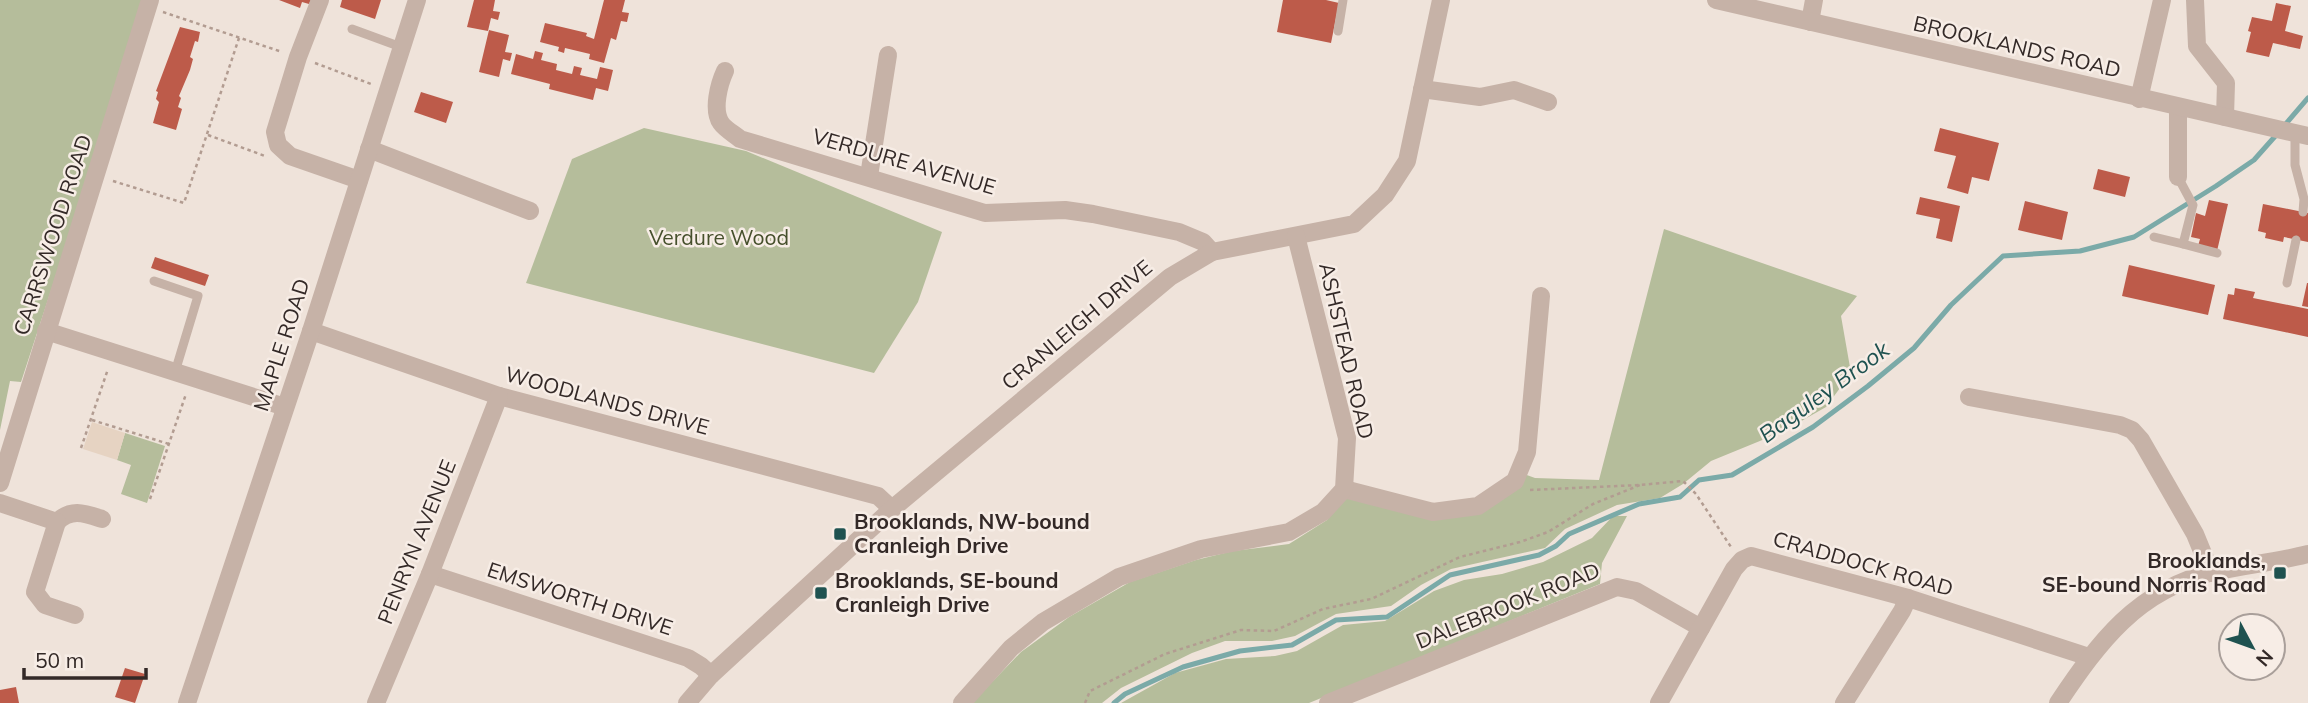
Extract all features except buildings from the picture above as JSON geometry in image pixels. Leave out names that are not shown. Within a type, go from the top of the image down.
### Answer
[{"type":"street","points":[[320,0],[298,57],[276,126],[275,138],[282,150],[290,156],[359,180]]},
{"type":"street","name":"MAPLE ROAD","points":[[187,703],[311,331],[417,0]]},
{"type":"street","name":"CRANLEIGH DRIVE","points":[[687,703],[711,675],[892,509],[1170,276],[1212,252],[1354,224],[1385,195],[1407,161],[1441,0]]},
{"type":"street","name":"BROOKLANDS ROAD","points":[[1716,0],[2302,135]]},
{"type":"street","points":[[1810,22],[1814,0]]},
{"type":"street","points":[[2139,99],[2162,0]]},
{"type":"street","points":[[2194,0],[2197,46],[2226,83],[2225,117]]},
{"type":"street","name":"CARRSWOOD ROAD","points":[[0,483],[149,3]]},
{"type":"street","points":[[869,176],[888,55]]},
{"type":"street","name":"VERDURE AVENUE","points":[[725,71],[720,82],[717,106],[721,122],[740,139],[985,213],[1065,210],[1179,232],[1203,242],[1212,252]]},
{"type":"street","points":[[1422,89],[1480,97],[1514,90],[1548,102]]},
{"type":"street","points":[[2178,108],[2181,184]]},
{"type":"street","points":[[369,149],[530,211]]},
{"type":"street","name":"ASHSTEAD ROAD","points":[[1296,236],[1347,438],[1344,489]]},
{"type":"street","points":[[962,703],[1011,648],[1043,622],[1119,577],[1202,549],[1289,532],[1323,512],[1344,489],[1433,512],[1478,506],[1515,481],[1527,452],[1541,296]]},
{"type":"street","points":[[46,331],[285,407]]},
{"type":"street","name":"WOODLANDS DRIVE","points":[[311,331],[499,396],[878,496],[892,509]]},
{"type":"street","name":"PENRYN AVENUE","points":[[376,703],[430,574],[499,396]]},
{"type":"street","points":[[1969,397],[2120,425],[2132,430],[2141,440],[2195,534],[2211,573]]},
{"type":"street","points":[[0,503],[57,523]]},
{"type":"street","points":[[75,615],[45,605],[35,592],[57,523],[73,512],[83,512],[102,519]]},
{"type":"street","points":[[2058,703],[2089,657],[2128,614],[2154,595],[2211,573],[2308,554]]},
{"type":"street","name":"CRADDOCK ROAD","points":[[1659,703],[1734,569],[1742,560],[1751,556],[1908,598],[2089,657]]},
{"type":"street","name":"EMSWORTH DRIVE","points":[[430,574],[688,657],[711,675]]},
{"type":"street","name":"DALEBROOK ROAD","points":[[1328,703],[1353,699],[1617,587],[1636,592],[1701,628]]},
{"type":"street","points":[[1844,703],[1908,598]]},
{"type":"lane","points":[[1338,31],[1343,0]]},
{"type":"lane","points":[[352,29],[401,47]]},
{"type":"lane","points":[[2302,135],[2295,165],[2304,199],[2303,212]]},
{"type":"lane","points":[[2181,184],[2193,205],[2183,244]]},
{"type":"lane","points":[[2154,237],[2217,253]]},
{"type":"lane","points":[[2287,283],[2296,240]]},
{"type":"lane","points":[[154,281],[198,296],[183,374]]},
{"type":"path","points":[[96,176],[184,203],[239,38],[149,3]]},
{"type":"path","points":[[208,135],[272,159],[282,150]]},
{"type":"path","points":[[82,448],[113,352]]},
{"type":"path","points":[[150,499],[169,444],[183,374]]},
{"type":"path","points":[[91,421],[169,444]]},
{"type":"path","points":[[1515,481],[1529,490],[1683,481],[1714,518],[1724,537],[1742,560]]},
{"type":"path","points":[[1085,703],[1090,691],[1165,654],[1241,630],[1274,631],[1323,609],[1371,598],[1460,557],[1548,532],[1593,504],[1640,485]]},
{"type":"green space","points":[[0,0],[146,0],[21,382],[10,381],[0,430]]},
{"type":"green space","name":"Verdure Wood","points":[[644,128],[746,151],[942,232],[918,302],[874,373],[526,283],[572,159]]},
{"type":"green space","points":[[1664,229],[1857,296],[1841,316],[1851,373],[1826,407],[1782,432],[1711,461],[1683,484],[1660,498],[1617,505],[1565,529],[1545,548],[1451,569],[1421,585],[1391,606],[1336,614],[1295,636],[1272,641],[1225,641],[1192,653],[1121,688],[1102,703],[972,703],[1021,652],[1069,617],[1130,582],[1233,551],[1289,544],[1327,520],[1346,495],[1439,519],[1524,474],[1535,478],[1599,480]]},
{"type":"green space","points":[[125,433],[165,446],[147,503],[121,494],[131,465],[117,460]]},
{"type":"green space","points":[[1613,516],[1627,516],[1602,563],[1600,584],[1309,703],[1121,703],[1175,673],[1226,659],[1275,656],[1297,651],[1343,625],[1385,621],[1434,591],[1464,580],[1502,574],[1543,562],[1592,538]]},
{"type":"shaded area","points":[[92,422],[125,433],[117,460],[83,449]]},
{"type":"waterway","name":"Baguley Brook","points":[[2284,126],[2308,98]]},
{"type":"waterway","name":"Baguley Brook","points":[[1114,703],[1125,694],[1183,667],[1240,651],[1292,645],[1336,620],[1387,617],[1450,575],[1539,555],[1556,546],[1569,534],[1639,504],[1680,497],[1699,480],[1732,475],[1813,427],[1868,386],[1914,348],[1951,305],[2003,256],[2080,251],[2134,237],[2254,160],[2278,133]]},
{"type":"place","name":"Brooklands, NW-bound Cranleigh Drive","points":[[840,534]]},
{"type":"place","name":"Brooklands, SE-bound Norris Road","points":[[2280,573]]},
{"type":"place","name":"Brooklands, SE-bound Cranleigh Drive","points":[[821,593]]}]
